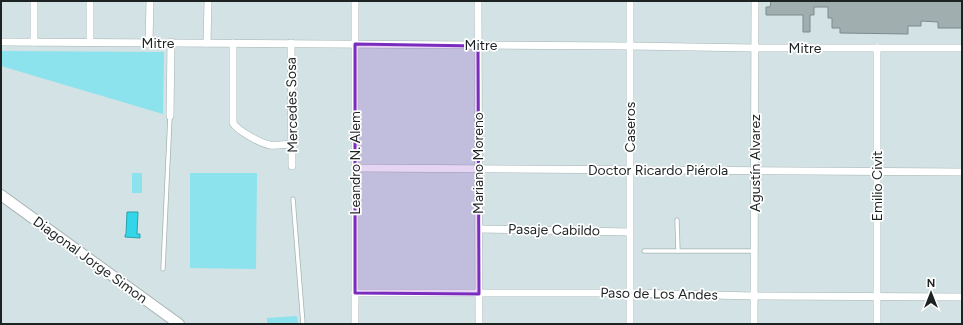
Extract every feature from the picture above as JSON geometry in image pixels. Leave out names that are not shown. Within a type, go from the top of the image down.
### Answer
[{"type":"main road","name":"Diagonal Jorge Simon","points":[[1,196],[179,324]]},
{"type":"street","points":[[34,1],[34,42]]},
{"type":"street","points":[[90,1],[90,42]]},
{"type":"street","points":[[149,43],[150,1]]},
{"type":"street","points":[[207,43],[208,1]]},
{"type":"street","name":"Leandro N. Alem","points":[[355,1],[355,324]]},
{"type":"street","name":"Mariano Moreno","points":[[478,1],[479,324]]},
{"type":"street","name":"Caseros","points":[[630,1],[630,324]]},
{"type":"street","name":"Agustín Alvarez","points":[[754,324],[755,1]]},
{"type":"street","name":"Mitre","points":[[1,42],[171,42],[755,48],[962,48]]},
{"type":"street","points":[[170,116],[171,42]]},
{"type":"street","points":[[234,43],[232,122],[235,127],[262,143],[270,145],[292,144]]},
{"type":"street","name":"Mercedes Sosa","points":[[291,43],[292,166]]},
{"type":"street","name":"Emilio Civit","points":[[877,48],[877,324]]},
{"type":"street","name":"Doctor Ricardo Piérola","points":[[355,168],[962,172]]},
{"type":"street","name":"Pasaje Cabildo","points":[[479,229],[629,232]]},
{"type":"street","name":"Paso de Los Andes","points":[[355,294],[630,293],[754,296],[962,297]]},
{"type":"lane","points":[[163,269],[170,116]]},
{"type":"lane","points":[[293,199],[303,324]]},
{"type":"lane","points":[[677,220],[678,251]]},
{"type":"lane","points":[[644,251],[754,251]]},
{"type":"highlighted area","points":[[355,44],[478,46],[479,294],[355,293]]},
{"type":"shaded area","points":[[1,51],[164,52],[163,114],[1,66]]},
{"type":"shaded area","points":[[132,173],[142,173],[142,193],[132,193]]},
{"type":"shaded area","points":[[190,173],[257,173],[256,269],[190,268]]},
{"type":"shaded area","points":[[127,212],[138,212],[137,234],[140,234],[140,238],[125,237]]},
{"type":"shaded area","points":[[297,316],[298,324],[267,324],[267,318]]},
{"type":"building","points":[[771,1],[962,1],[962,28],[938,28],[938,22],[921,21],[921,26],[908,26],[908,34],[840,33],[840,28],[832,28],[832,18],[828,18],[828,7],[814,7],[814,15],[810,15],[810,32],[803,32],[803,15],[766,15],[766,7],[770,7]]}]
